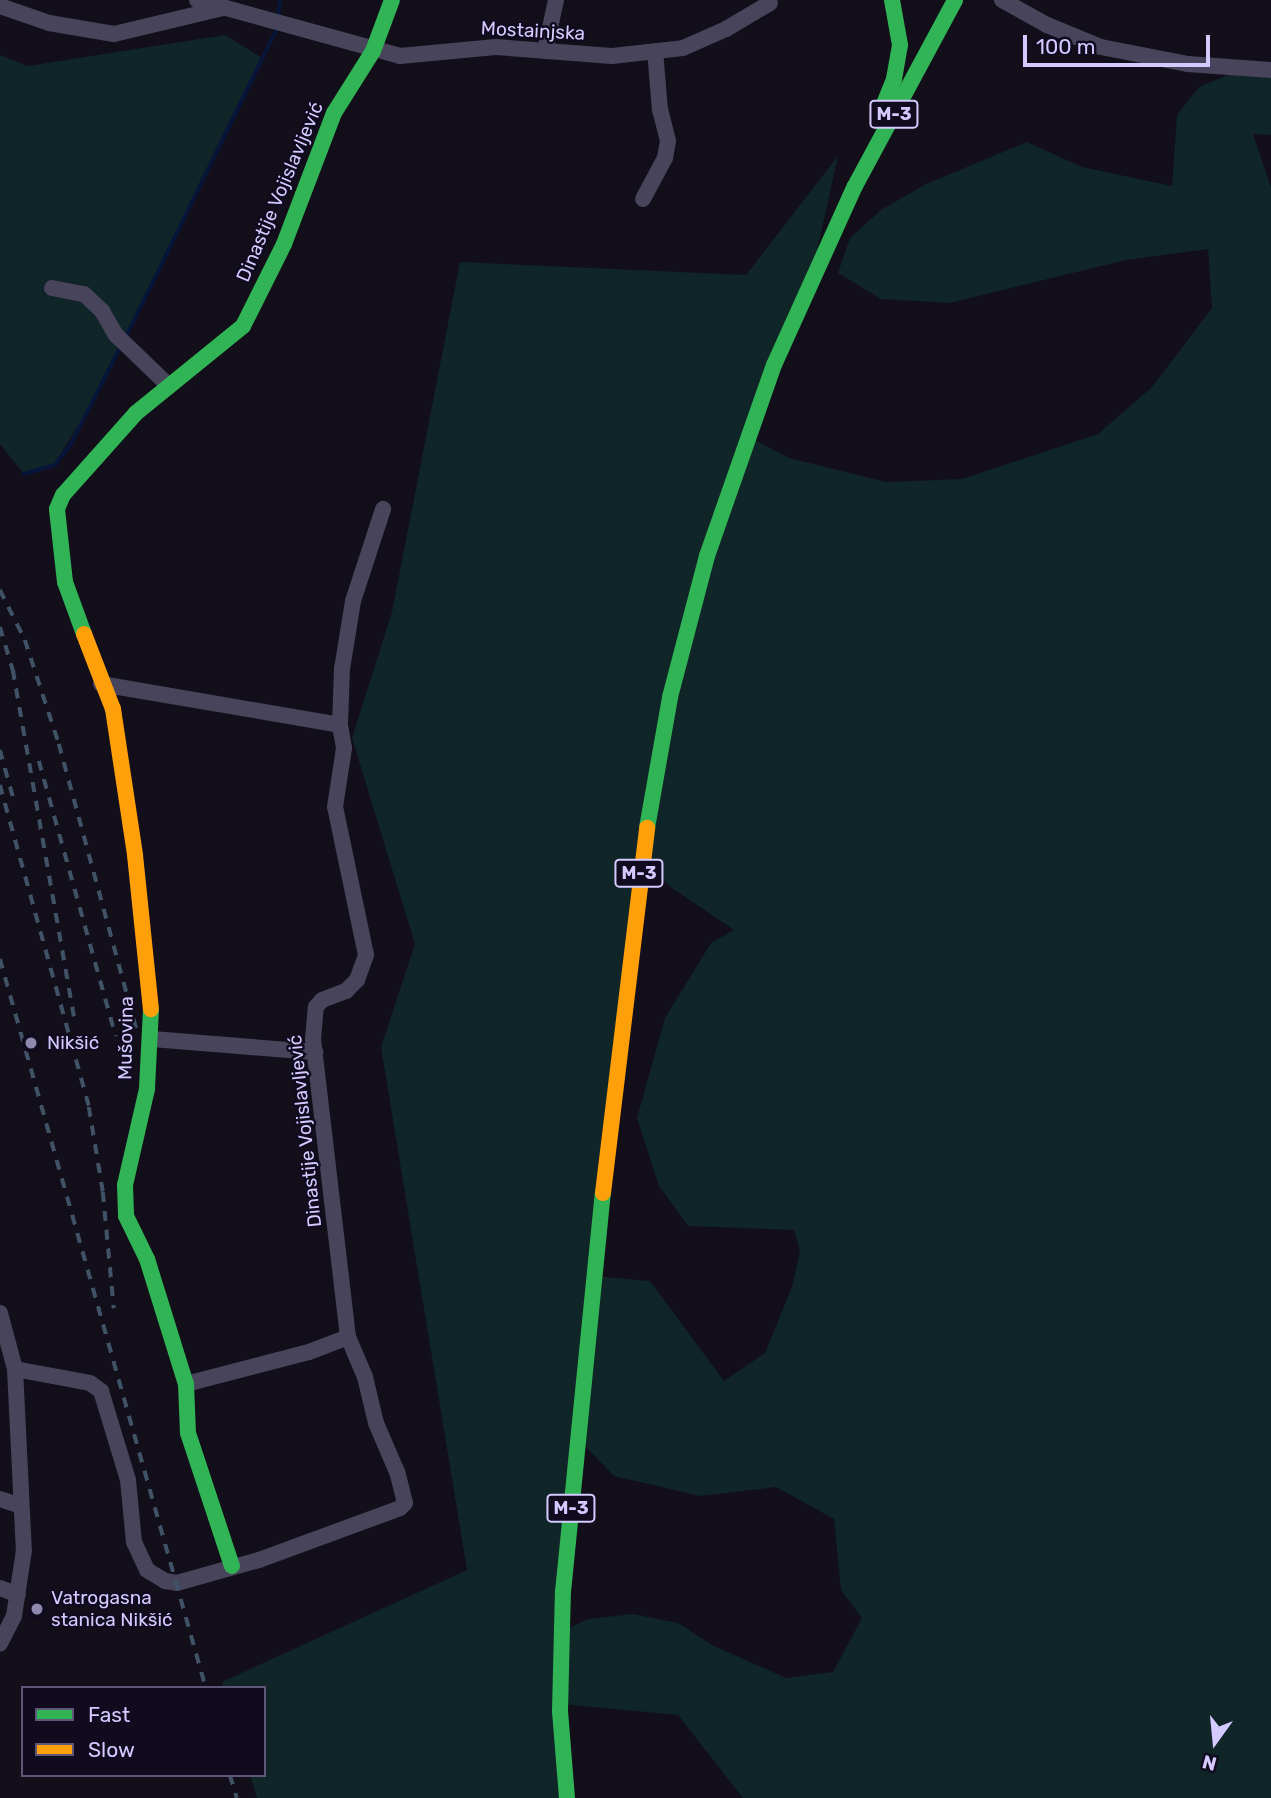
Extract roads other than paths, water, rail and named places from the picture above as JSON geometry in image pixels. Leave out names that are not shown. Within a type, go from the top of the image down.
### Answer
[{"type":"main road","name":"Dinastije Vojislavljević","points":[[101,684],[65,582],[57,509],[63,495],[127,423],[243,326],[284,244],[334,113],[373,51],[392,0]]},
{"type":"main road","points":[[866,165],[874,129],[897,67],[900,38],[892,0]]},
{"type":"main road","name":"M-3","points":[[566,1798],[560,1690],[564,1580],[613,1092],[642,848],[664,726],[700,578],[754,415],[788,332],[866,165],[952,5]]},
{"type":"main road","name":"Mušovina","points":[[101,684],[113,709],[135,855],[152,1039],[147,1089],[124,1202],[128,1225],[139,1240],[147,1259],[186,1384]]},
{"type":"main road","points":[[186,1384],[188,1433],[232,1566]]},
{"type":"street","points":[[197,0],[225,8],[262,11]]},
{"type":"street","points":[[545,51],[556,0]]},
{"type":"street","points":[[1002,0],[1047,26],[1101,47],[1188,64],[1271,70]]},
{"type":"street","name":"Mostainjska","points":[[262,11],[288,24],[373,51],[400,56],[496,47],[612,57],[682,48],[726,29],[770,3]]},
{"type":"street","points":[[0,6],[50,23],[114,34],[225,8]]},
{"type":"street","points":[[643,199],[665,158],[668,141],[660,110],[655,51]]},
{"type":"street","points":[[52,288],[84,294],[102,311],[116,335],[169,386]]},
{"type":"street","points":[[101,684],[340,725],[342,669],[353,601],[383,509]]},
{"type":"street","name":"Dinastije Vojislavljević","points":[[232,1566],[258,1560],[400,1508],[405,1503],[397,1472],[376,1423],[361,1366],[348,1336],[315,1052],[316,1007],[322,1000],[346,991],[357,980],[366,955],[335,807],[344,748],[340,725]]},
{"type":"street","points":[[152,1039],[315,1052]]},
{"type":"street","points":[[0,1312],[9,1378],[24,1550],[14,1616],[0,1644]]},
{"type":"street","points":[[186,1384],[309,1352],[348,1336]]},
{"type":"street","points":[[9,1378],[90,1383],[101,1391],[128,1480],[134,1542],[147,1570],[164,1581],[177,1583],[232,1566]]},
{"type":"street","points":[[0,1499],[21,1506]]},
{"type":"street","points":[[0,1588],[18,1595]]},
{"type":"waterway","points":[[278,17],[280,0]]},
{"type":"waterway","points":[[125,339],[277,29]]},
{"type":"waterway","points":[[24,474],[55,465],[71,444],[121,346]]},
{"type":"railway","points":[[0,590],[25,640],[59,744],[137,1031]]},
{"type":"railway","points":[[0,627],[15,677]]},
{"type":"railway","points":[[13,670],[74,1017]]},
{"type":"railway","points":[[0,750],[13,797]]},
{"type":"railway","points":[[39,761],[116,1036]]},
{"type":"railway","points":[[0,785],[89,1107],[103,1192],[114,1308]]},
{"type":"railway","points":[[0,959],[205,1686]]},
{"type":"railway","points":[[231,1777],[237,1798]]},
{"type":"place","name":"Nikšić","points":[[31,1043]]},
{"type":"place","name":"Vatrogasna stanica Nikšić","points":[[37,1609]]}]
